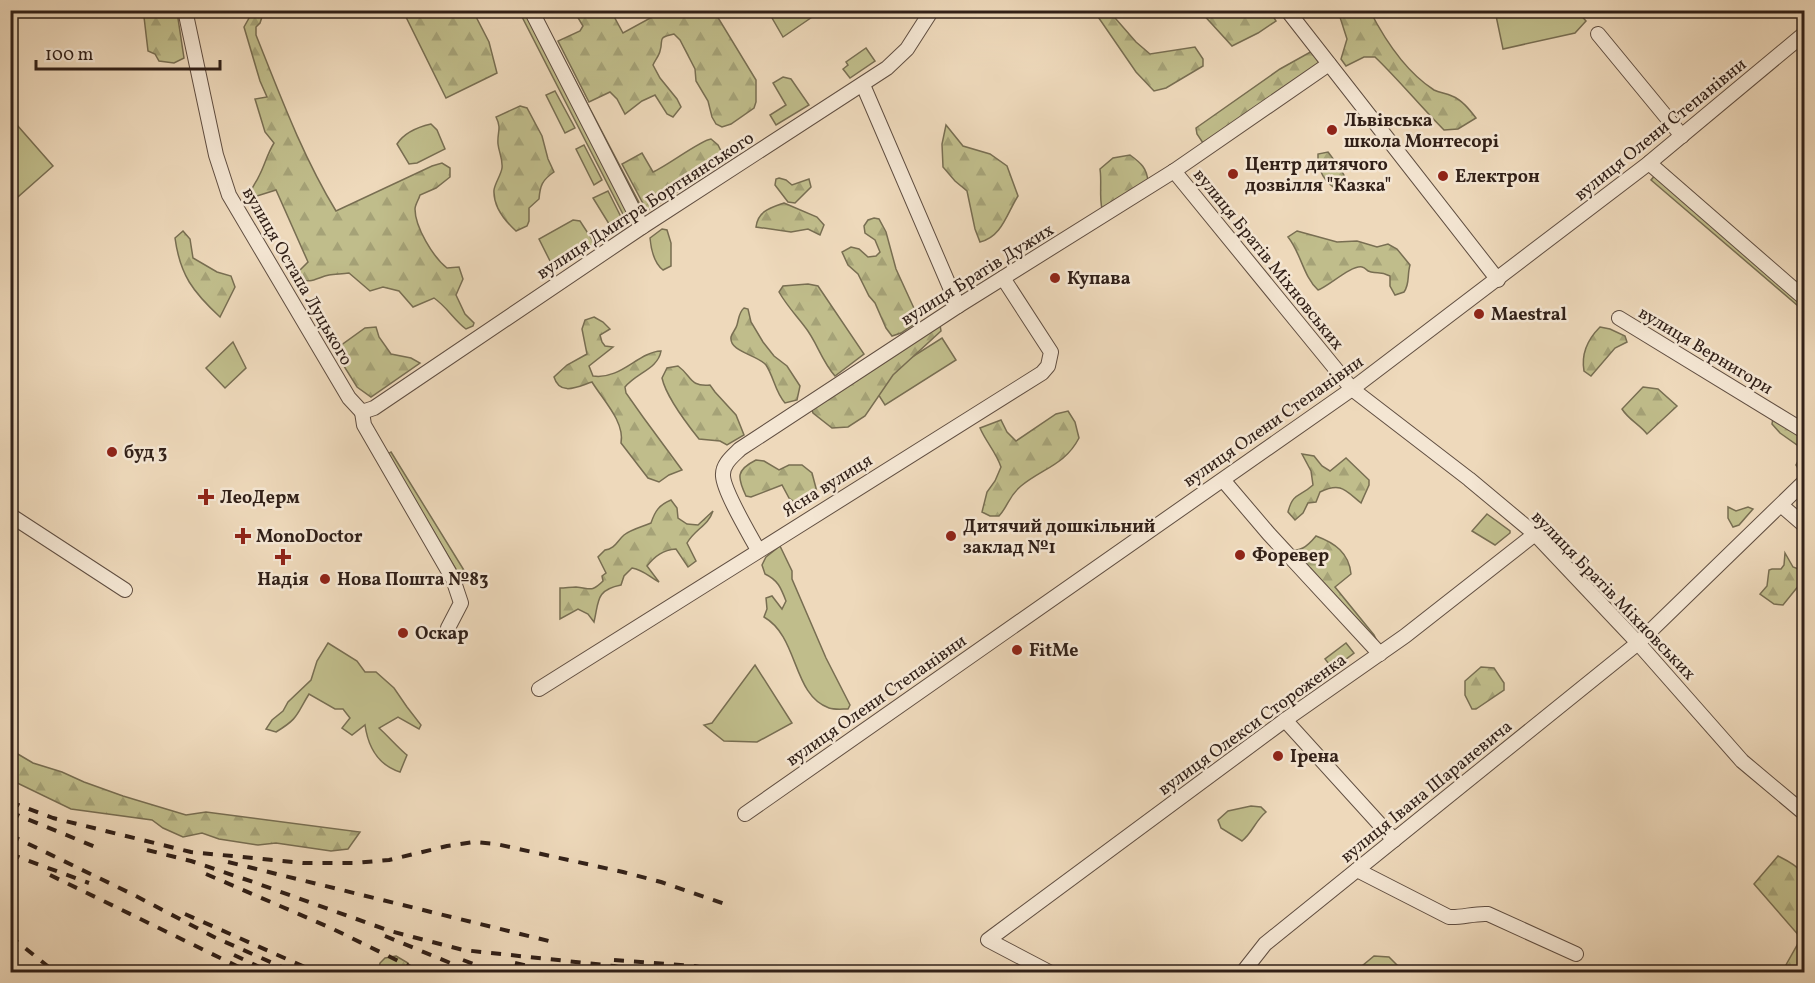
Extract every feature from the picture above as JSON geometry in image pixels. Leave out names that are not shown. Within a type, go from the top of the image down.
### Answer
[{"type":"street","name":"вулиця Остапа Луцького","points":[[185,10],[216,155],[229,195],[349,398],[362,412],[364,425],[453,579],[461,603],[448,628]]},
{"type":"street","points":[[531,10],[642,227]]},
{"type":"street","name":"вулиця Дмитра Бортнянського","points":[[362,412],[374,408],[642,227],[863,85],[887,68],[907,49],[932,10]]},
{"type":"street","points":[[1287,10],[1498,279]]},
{"type":"street","points":[[1598,34],[1682,136]]},
{"type":"street","name":"вулиця Олени Степанівни","points":[[745,814],[1352,389],[1649,163],[1804,34]]},
{"type":"street","name":"вулиця Братів Дужих","points":[[758,550],[732,500],[723,477],[726,463],[740,449],[958,306],[1174,171],[1329,64]]},
{"type":"street","points":[[863,85],[958,306]]},
{"type":"street","points":[[1649,163],[1804,298]]},
{"type":"street","name":"вулиця Братів Міхновських","points":[[1174,171],[1352,389],[1469,479],[1535,534],[1638,643],[1742,760],[1804,813]]},
{"type":"street","name":"Ясна вулиця","points":[[539,689],[1042,373],[1048,366],[1051,352],[1003,278]]},
{"type":"street","name":"вулиця Вернигори","points":[[1619,318],[1804,430]]},
{"type":"street","points":[[1223,480],[1269,534],[1380,654]]},
{"type":"street","name":"вулиця Івана Шараневича","points":[[1243,972],[1265,944],[1638,643],[1804,482]]},
{"type":"street","points":[[1781,505],[1804,525]]},
{"type":"street","points":[[10,515],[125,590]]},
{"type":"street","name":"вулиця Олекси Стороженка","points":[[1049,972],[988,940],[1285,720],[1380,654],[1535,534]]},
{"type":"street","points":[[1285,720],[1394,840]]},
{"type":"street","points":[[1357,870],[1449,917],[1460,918],[1476,913],[1488,914],[1576,954]]},
{"type":"green space","points":[[419,10],[473,11],[489,42],[497,73],[446,98],[406,17]]},
{"type":"green space","points":[[817,10],[818,13],[783,37],[768,11]]},
{"type":"green space","points":[[147,11],[177,12],[184,58],[174,63],[159,61],[155,54],[148,51],[144,17]]},
{"type":"green space","points":[[253,11],[264,11],[256,27],[256,35],[302,147],[336,211],[432,166],[442,163],[450,168],[450,177],[436,188],[420,195],[415,207],[416,216],[421,233],[436,257],[447,268],[459,267],[463,279],[456,295],[465,314],[474,323],[473,326],[466,329],[434,298],[413,307],[399,291],[383,287],[370,291],[349,273],[329,275],[311,281],[300,278],[299,271],[308,262],[276,190],[257,196],[250,194],[274,143],[265,132],[255,99],[267,97],[244,27]]},
{"type":"green space","points":[[519,11],[531,11],[535,19],[541,15],[644,212],[627,222]]},
{"type":"green space","points":[[574,11],[611,11],[623,33],[663,11],[714,11],[756,80],[754,108],[731,124],[722,127],[716,124],[708,101],[696,81],[695,69],[680,40],[674,34],[663,38],[653,65],[681,107],[673,117],[667,114],[655,95],[642,101],[625,114],[617,99],[610,92],[589,102],[558,41],[580,31],[583,26]]},
{"type":"green space","points":[[1094,11],[1109,11],[1136,42],[1150,54],[1195,47],[1203,59],[1203,66],[1166,88],[1154,91],[1136,72]]},
{"type":"green space","points":[[1200,11],[1270,11],[1276,21],[1232,46]]},
{"type":"green space","points":[[1338,11],[1370,11],[1389,44],[1405,65],[1434,90],[1459,100],[1476,118],[1458,129],[1444,130],[1375,57],[1364,57],[1346,66],[1341,59],[1347,39]]},
{"type":"green space","points":[[1495,11],[1577,11],[1586,21],[1575,33],[1503,49]]},
{"type":"green space","points":[[866,48],[875,61],[850,78],[843,69],[848,65],[846,62]]},
{"type":"green space","points":[[1314,50],[1323,64],[1203,143],[1196,128],[1280,69]]},
{"type":"green space","points":[[783,77],[791,79],[809,105],[776,125],[770,115],[786,105],[773,83]]},
{"type":"green space","points":[[555,91],[575,128],[565,133],[546,95]]},
{"type":"green space","points":[[520,106],[527,108],[542,136],[554,172],[544,181],[539,199],[529,208],[527,226],[516,231],[500,213],[495,202],[494,190],[502,165],[498,144],[499,125],[496,117]]},
{"type":"green space","points":[[431,124],[437,130],[445,149],[417,163],[409,164],[397,144],[412,131]]},
{"type":"green space","points":[[17,125],[53,166],[11,203],[11,131]]},
{"type":"green space","points":[[946,125],[963,146],[990,154],[1007,166],[1018,196],[999,230],[980,242],[967,191],[943,167],[942,144]]},
{"type":"green space","points":[[711,139],[718,145],[726,161],[647,211],[622,164],[642,153],[653,172]]},
{"type":"green space","points":[[584,145],[602,180],[594,185],[576,149]]},
{"type":"green space","points":[[1328,152],[1346,179],[1346,185],[1340,191],[1326,180],[1319,166],[1318,154]]},
{"type":"green space","points":[[1130,155],[1143,166],[1148,182],[1102,209],[1100,169],[1113,158]]},
{"type":"green space","points":[[1657,173],[1804,301],[1804,311],[1651,180]]},
{"type":"green space","points":[[779,178],[792,185],[809,179],[811,187],[795,203],[788,202],[775,185],[776,179]]},
{"type":"green space","points":[[608,191],[625,225],[614,232],[593,198]]},
{"type":"green space","points":[[784,203],[817,217],[824,225],[820,235],[808,229],[791,232],[756,227],[762,214]]},
{"type":"green space","points":[[879,219],[886,232],[896,269],[918,317],[917,322],[892,336],[858,274],[848,265],[842,252],[851,247],[859,249],[868,257],[876,256],[880,252],[875,240],[865,233],[864,226],[868,220]]},
{"type":"green space","points":[[573,220],[580,221],[595,244],[555,271],[539,239]]},
{"type":"green space","points":[[662,229],[667,230],[671,243],[671,266],[663,270],[655,260],[650,238]]},
{"type":"green space","points":[[183,231],[190,239],[193,258],[217,272],[231,276],[235,287],[220,317],[195,291],[184,273],[175,238]]},
{"type":"green space","points":[[1297,231],[1337,242],[1357,241],[1377,247],[1388,244],[1397,249],[1410,265],[1406,289],[1395,295],[1390,286],[1390,276],[1357,267],[1318,290],[1309,278],[1288,237]]},
{"type":"green space","points":[[808,284],[818,286],[864,354],[835,376],[809,333],[779,292],[783,286]]},
{"type":"green space","points":[[744,308],[748,309],[751,322],[763,342],[774,356],[787,366],[800,386],[797,400],[785,403],[766,365],[734,346],[731,337]]},
{"type":"green space","points":[[594,317],[610,329],[600,335],[605,346],[613,347],[589,366],[593,376],[612,374],[645,356],[661,351],[651,367],[625,387],[626,393],[682,470],[659,482],[648,478],[621,443],[620,427],[592,382],[565,388],[557,383],[554,377],[567,365],[587,354],[582,329],[585,320]]},
{"type":"green space","points":[[940,325],[941,331],[893,375],[865,416],[848,427],[832,428],[813,413],[811,407]]},
{"type":"green space","points":[[376,327],[379,337],[391,354],[411,358],[420,363],[371,397],[357,387],[337,355],[340,346],[365,328]]},
{"type":"green space","points":[[1600,327],[1625,336],[1627,342],[1615,348],[1591,376],[1584,371],[1585,353],[1589,342]]},
{"type":"green space","points":[[942,338],[956,360],[885,405],[871,383]]},
{"type":"green space","points":[[233,342],[246,368],[225,388],[206,368]]},
{"type":"green space","points":[[678,366],[694,383],[710,385],[736,415],[744,435],[727,445],[720,441],[699,439],[683,418],[664,385],[662,378],[667,368]]},
{"type":"green space","points":[[1643,387],[1658,389],[1677,406],[1647,434],[1622,409]]},
{"type":"green space","points":[[1068,411],[1075,422],[1079,438],[1073,447],[1060,460],[1021,486],[999,516],[990,516],[982,512],[987,492],[1001,467],[980,428],[1001,420],[1007,432],[1016,441],[1056,414]]},
{"type":"green space","points":[[1773,418],[1804,434],[1804,450],[1780,433],[1772,424]]},
{"type":"green space","points":[[1804,450],[1804,467],[1799,470],[1796,465]]},
{"type":"green space","points":[[391,452],[470,580],[464,583],[388,454]]},
{"type":"green space","points":[[1302,454],[1314,456],[1322,466],[1330,471],[1346,458],[1369,480],[1361,503],[1342,489],[1327,489],[1320,492],[1316,502],[1308,503],[1303,513],[1295,520],[1288,512],[1292,501],[1313,485],[1311,471]]},
{"type":"green space","points":[[756,460],[764,461],[779,470],[789,465],[802,465],[812,473],[817,492],[806,501],[796,503],[789,498],[782,485],[751,497],[746,496],[740,475],[745,467]]},
{"type":"green space","points":[[671,500],[677,508],[678,518],[687,524],[698,525],[713,511],[687,543],[696,561],[688,567],[676,549],[663,552],[647,566],[659,582],[632,568],[624,576],[621,585],[602,594],[594,622],[588,614],[578,609],[560,619],[560,588],[590,589],[599,585],[603,581],[602,576],[606,573],[598,557],[627,533],[651,523],[658,509]]},
{"type":"green space","points":[[1728,507],[1736,511],[1748,507],[1753,509],[1739,525],[1733,527],[1728,518]]},
{"type":"green space","points":[[1487,514],[1510,531],[1495,545],[1472,531]]},
{"type":"green space","points":[[1316,536],[1335,546],[1347,560],[1351,574],[1335,587],[1374,635],[1379,645],[1286,551],[1303,548]]},
{"type":"green space","points":[[780,546],[826,658],[850,705],[848,709],[831,709],[817,701],[801,679],[784,638],[764,617],[767,609],[766,598],[772,596],[782,609],[786,601],[778,585],[765,574],[762,565],[766,557]]},
{"type":"green space","points":[[1785,553],[1793,567],[1801,570],[1804,579],[1783,605],[1774,604],[1760,594],[1767,586],[1769,570],[1781,569],[1784,565]]},
{"type":"green space","points":[[328,643],[357,661],[365,672],[376,672],[394,688],[421,725],[419,729],[398,717],[379,728],[407,755],[400,772],[386,765],[375,754],[365,725],[352,735],[342,728],[350,718],[343,709],[335,709],[309,694],[289,723],[276,732],[266,729],[272,720],[283,711],[288,702],[311,680],[317,661]]},
{"type":"green space","points":[[1346,643],[1354,653],[1333,669],[1325,659]]},
{"type":"green space","points":[[755,665],[792,723],[757,742],[724,741],[704,725],[712,723]]},
{"type":"green space","points":[[1481,667],[1494,668],[1504,683],[1504,690],[1476,709],[1472,709],[1465,695],[1465,681]]},
{"type":"green space","points":[[11,750],[33,763],[84,782],[186,815],[206,812],[360,832],[348,849],[331,851],[276,843],[258,845],[219,839],[202,833],[183,837],[152,820],[71,809],[11,780]]},
{"type":"green space","points":[[1251,806],[1261,807],[1266,812],[1242,841],[1221,828],[1218,820],[1228,811]]},
{"type":"green space","points":[[1778,856],[1797,867],[1803,879],[1806,920],[1804,972],[1782,972],[1801,938],[1754,884]]},
{"type":"green space","points":[[396,956],[408,963],[411,969],[409,972],[387,972],[379,968],[385,958]]},
{"type":"green space","points":[[1374,956],[1389,957],[1398,966],[1397,972],[1344,972],[1357,970]]},
{"type":"railway","points":[[10,802],[53,818],[191,852],[303,863],[355,863],[389,860],[447,846],[474,842],[496,844],[623,872],[661,882],[725,904]]},
{"type":"railway","points":[[10,812],[98,848]]},
{"type":"railway","points":[[10,835],[214,937],[293,972]]},
{"type":"railway","points":[[147,850],[191,861],[390,931],[463,950],[614,966],[641,972]]},
{"type":"railway","points":[[10,854],[89,883]]},
{"type":"railway","points":[[228,862],[553,942]]},
{"type":"railway","points":[[206,874],[331,928],[421,972]]},
{"type":"railway","points":[[50,875],[245,970]]},
{"type":"railway","points":[[185,914],[316,972]]},
{"type":"railway","points":[[10,936],[55,972]]},
{"type":"railway","points":[[385,936],[472,972]]},
{"type":"railway","points":[[234,955],[270,972]]},
{"type":"railway","points":[[463,960],[495,972]]},
{"type":"railway","points":[[614,960],[695,966],[721,972]]},
{"type":"railway","points":[[515,963],[553,972]]},
{"type":"place","name":"Львівська школа Монтесорі","points":[[1332,130]]},
{"type":"place","name":"Центр дитячого дозвілля \"Казка\"","points":[[1233,174]]},
{"type":"place","name":"Електрон","points":[[1443,176]]},
{"type":"place","name":"Купава","points":[[1055,278]]},
{"type":"place","name":"Maestral","points":[[1479,314]]},
{"type":"place","name":"буд 3","points":[[112,452]]},
{"type":"place","name":"ЛеоДерм","points":[[206,497]]},
{"type":"place","name":"MonoDoctor","points":[[243,536]]},
{"type":"place","name":"Дитячий дошкільний заклад №1","points":[[951,536]]},
{"type":"place","name":"Форевер","points":[[1240,555]]},
{"type":"place","name":"Надія","points":[[283,557]]},
{"type":"place","name":"Нова Пошта №83","points":[[325,579]]},
{"type":"place","name":"Оскар","points":[[403,633]]},
{"type":"place","name":"FitMe","points":[[1017,650]]},
{"type":"place","name":"Ірена","points":[[1278,756]]}]
